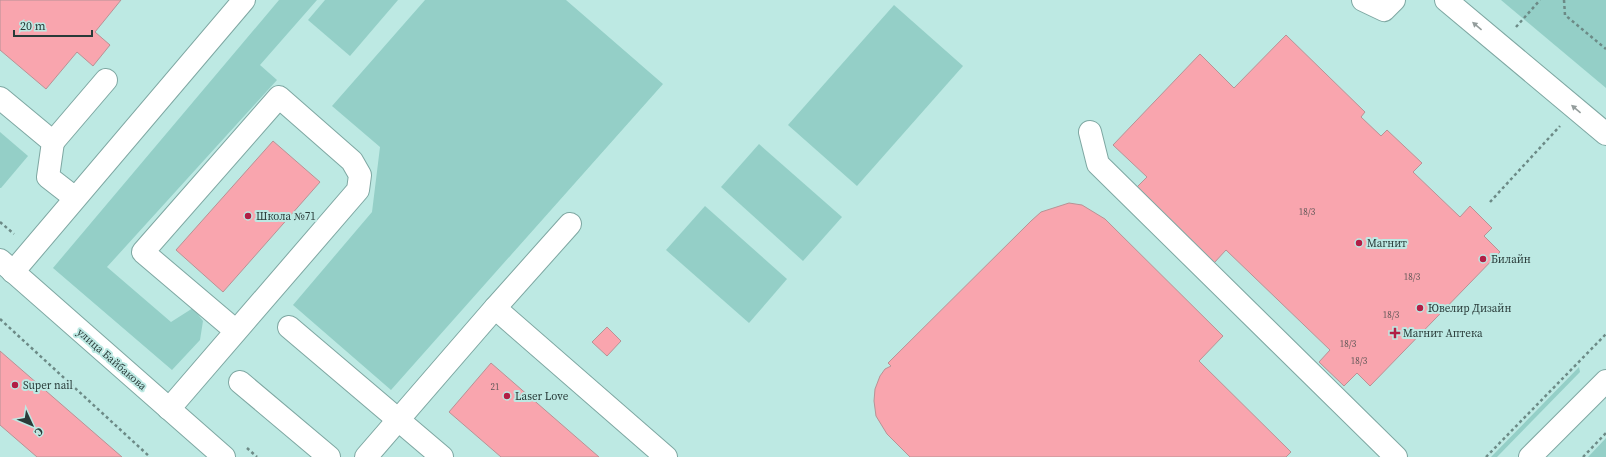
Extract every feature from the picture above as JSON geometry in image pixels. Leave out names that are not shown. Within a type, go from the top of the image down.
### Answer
[{"type":"street","points":[[7,266],[75,198],[244,0]]},
{"type":"street","points":[[1363,0],[1389,5]]},
{"type":"street","points":[[1446,0],[1606,134]]},
{"type":"street","points":[[75,198],[48,177],[53,142],[106,80]]},
{"type":"street","points":[[169,409],[358,190],[360,175],[352,161],[279,97],[143,252],[236,331]]},
{"type":"street","points":[[0,98],[53,142]]},
{"type":"street","points":[[1090,132],[1098,164],[1396,457]]},
{"type":"street","points":[[366,457],[570,224]]},
{"type":"street","name":"улица Байбакова","points":[[7,266],[224,457]]},
{"type":"street","points":[[495,308],[666,457]]},
{"type":"street","points":[[289,327],[442,457]]},
{"type":"street","points":[[1530,457],[1606,381]]},
{"type":"street","points":[[240,382],[329,457]]},
{"type":"path","points":[[1500,45],[1540,0]]},
{"type":"path","points":[[1564,0],[1565,15],[1606,50]]},
{"type":"path","points":[[1490,202],[1576,109]]},
{"type":"path","points":[[0,222],[16,235]]},
{"type":"path","points":[[0,319],[150,457]]},
{"type":"path","points":[[1486,457],[1606,334]]},
{"type":"path","points":[[1583,457],[1606,433]]},
{"type":"green space","points":[[279,0],[317,0],[260,65],[277,80],[107,267],[171,322],[193,308],[203,321],[200,340],[172,370],[53,268]]},
{"type":"green space","points":[[325,0],[398,0],[350,56],[308,20]]},
{"type":"green space","points":[[425,0],[566,0],[663,84],[391,390],[293,305],[372,212],[380,147],[332,106]]},
{"type":"green space","points":[[1501,0],[1606,0],[1606,88]]},
{"type":"green space","points":[[894,5],[963,66],[857,186],[788,125]]},
{"type":"green space","points":[[0,132],[28,156],[1,188],[0,188]]},
{"type":"green space","points":[[759,144],[842,217],[803,261],[721,187]]},
{"type":"green space","points":[[705,206],[787,279],[749,323],[666,250]]},
{"type":"green space","points":[[1579,367],[1580,372],[1497,457],[1491,457]]},
{"type":"green space","points":[[1606,438],[1606,457],[1588,457]]},
{"type":"building","points":[[0,0],[121,0],[95,32],[110,45],[93,66],[77,52],[46,89],[0,50]]},
{"type":"building","points":[[1286,35],[1365,112],[1361,117],[1381,136],[1387,130],[1422,163],[1413,172],[1460,217],[1470,206],[1492,228],[1484,236],[1500,252],[1370,386],[1357,373],[1344,386],[1319,362],[1330,350],[1226,250],[1214,263],[1136,188],[1147,177],[1113,145],[1200,54],[1234,88]]},
{"type":"building","name":"Школа №71","points":[[273,141],[320,182],[223,292],[176,250]]},
{"type":"building","points":[[1069,203],[1082,205],[1105,219],[1223,336],[1199,361],[1291,452],[1286,457],[910,457],[887,434],[876,416],[874,401],[875,389],[880,376],[885,369],[891,366],[888,363],[1041,212]]},
{"type":"building","points":[[607,327],[621,341],[607,356],[592,342]]},
{"type":"building","points":[[0,351],[122,457],[37,457],[0,425]]},
{"type":"building","points":[[491,363],[599,457],[501,457],[449,412]]},
{"type":"place","name":"Школа №71","points":[[248,216]]},
{"type":"place","name":"Магнит","points":[[1359,243]]},
{"type":"place","name":"Билайн","points":[[1483,259]]},
{"type":"place","name":"Ювелир Дизайн","points":[[1420,308]]},
{"type":"place","name":"Магнит Аптека","points":[[1395,333]]},
{"type":"place","name":"Super nail","points":[[15,385]]},
{"type":"place","name":"Laser Love","points":[[507,396]]}]
